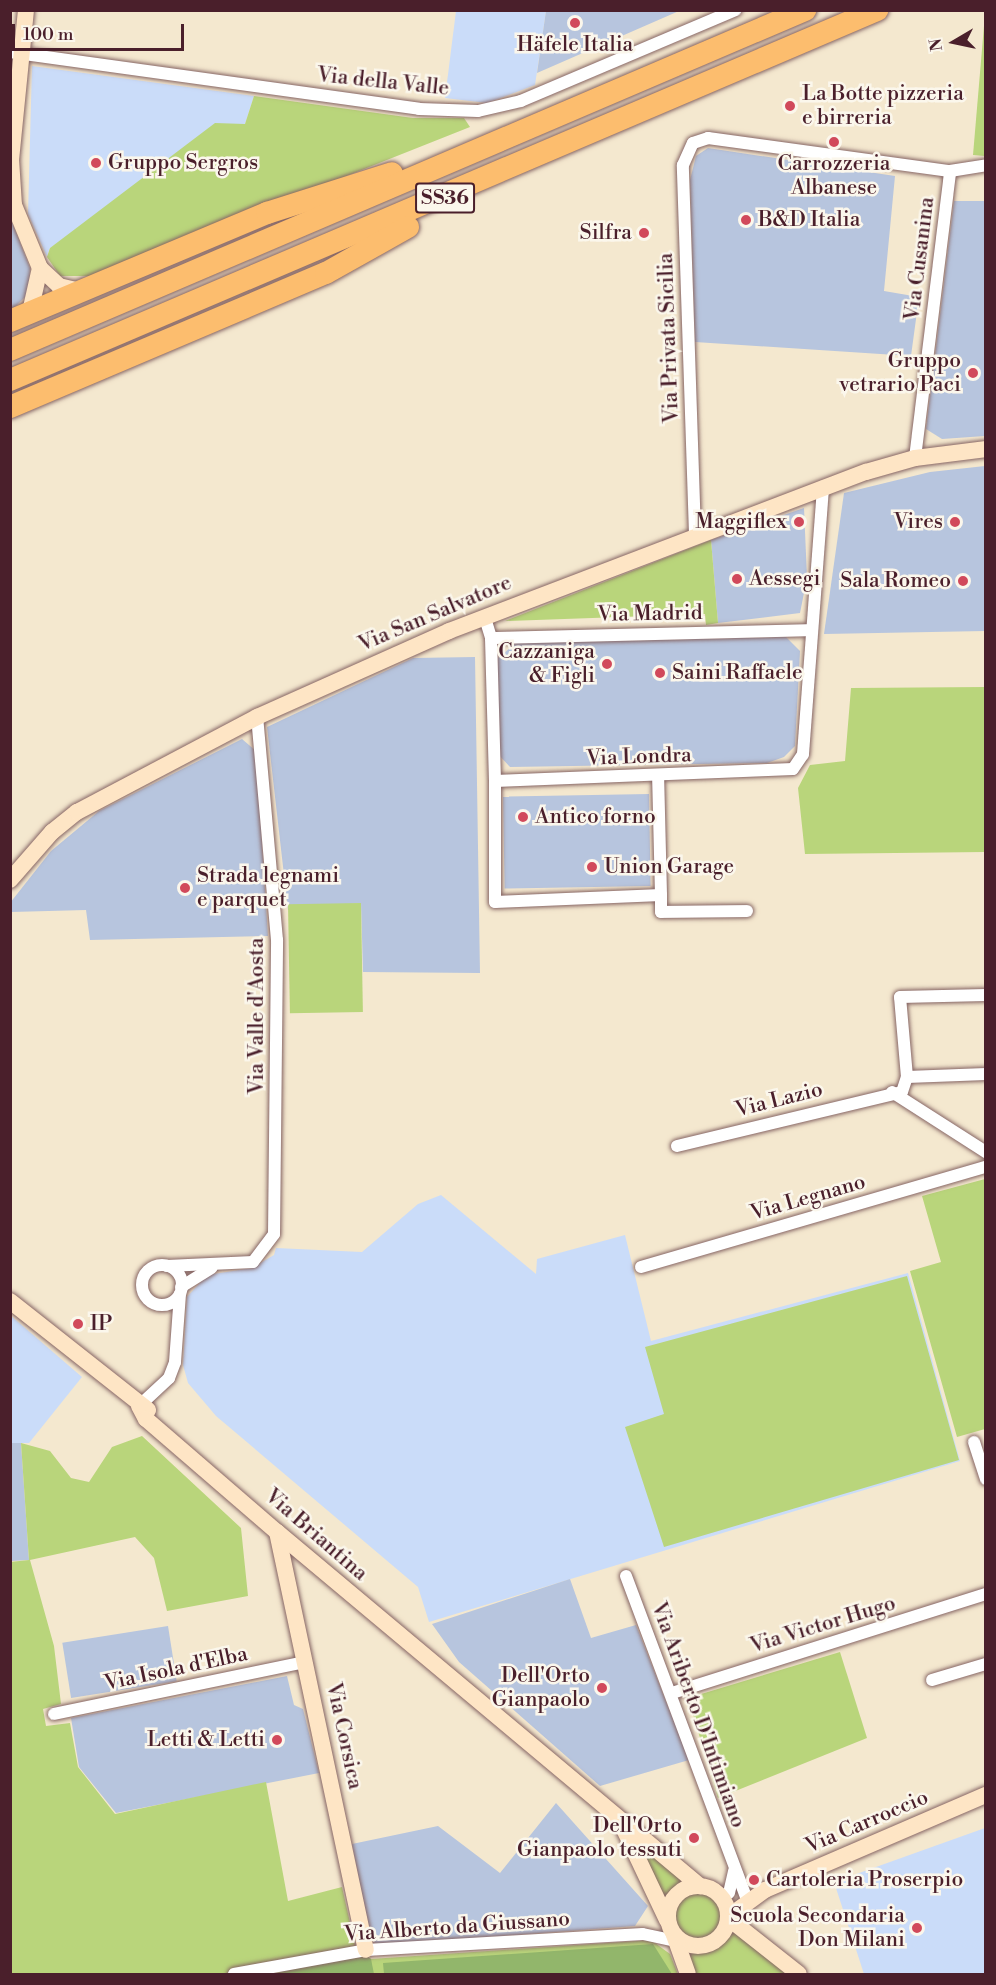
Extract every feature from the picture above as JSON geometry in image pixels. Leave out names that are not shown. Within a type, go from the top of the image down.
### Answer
[{"type":"highway","name":"SS36","points":[[10,350],[805,10]]},
{"type":"highway","name":"SS36","points":[[10,380],[502,174],[877,10]]},
{"type":"highway","points":[[20,316],[317,194],[480,148]]},
{"type":"highway","points":[[10,407],[326,273],[502,174]]},
{"type":"street","points":[[20,316],[40,290],[40,268],[14,205],[11,159],[16,53],[26,10]]},
{"type":"street","name":"Via della Valle","points":[[16,53],[419,109],[478,111],[521,101],[735,10]]},
{"type":"street","name":"Via Privata Sicilia","points":[[695,534],[683,165],[693,143],[708,138],[950,171]]},
{"type":"street","points":[[950,171],[986,165]]},
{"type":"street","name":"Via Cusanina","points":[[915,458],[950,171]]},
{"type":"street","points":[[40,268],[59,286],[81,291]]},
{"type":"street","name":"Via San Salvatore","points":[[10,880],[51,832],[77,812],[257,717],[485,618],[695,534],[823,487],[915,458],[986,449]]},
{"type":"street","points":[[810,630],[823,487]]},
{"type":"street","points":[[485,618],[491,638],[495,781],[495,902],[661,895]]},
{"type":"street","name":"Via Madrid","points":[[491,638],[810,630]]},
{"type":"street","name":"Via Londra","points":[[495,781],[777,772],[793,769],[802,754],[810,630]]},
{"type":"street","name":"Via Valle d'Aosta","points":[[167,1266],[219,1266],[253,1262],[274,1234],[277,1136],[277,940],[257,717]]},
{"type":"street","points":[[658,776],[661,912],[747,911]]},
{"type":"street","points":[[891,1091],[906,1089],[900,997],[986,995]]},
{"type":"street","points":[[907,1077],[986,1074]]},
{"type":"street","points":[[891,1091],[986,1152]]},
{"type":"street","name":"Via Lazio","points":[[677,1146],[891,1091]]},
{"type":"street","name":"Via Legnano","points":[[641,1267],[986,1167]]},
{"type":"street","points":[[139,1406],[169,1378],[176,1334],[181,1290],[178,1274],[167,1266],[154,1267],[142,1281],[144,1293],[158,1305],[176,1334]]},
{"type":"street","points":[[158,1305],[170,1303],[181,1290],[219,1266]]},
{"type":"street","name":"Via Briantina","points":[[10,1294],[26,1312]]},
{"type":"street","name":"Via Briantina","points":[[10,1301],[424,1642],[471,1691]]},
{"type":"street","name":"Via Briantina","points":[[139,1406],[146,1419],[277,1532],[471,1691],[700,1886],[734,1895]]},
{"type":"street","points":[[974,1442],[986,1479]]},
{"type":"street","name":"Via Corsica","points":[[277,1532],[366,1950]]},
{"type":"street","name":"Via Ariberto D'Intimiano","points":[[626,1576],[672,1693],[734,1867],[734,1895]]},
{"type":"street","name":"Via Victor Hugo","points":[[672,1693],[986,1594]]},
{"type":"street","name":"Via Isola d'Elba","points":[[54,1714],[306,1662]]},
{"type":"street","points":[[932,1680],[986,1664]]},
{"type":"street","name":"Via Carroccio","points":[[675,1935],[714,1942],[728,1917],[734,1895],[765,1890],[986,1796]]},
{"type":"street","name":"Via Briantina","points":[[612,1812],[641,1855],[675,1935],[687,1974]]},
{"type":"street","points":[[675,1935],[676,1896],[700,1886]]},
{"type":"street","points":[[734,1895],[728,1917],[799,1974]]},
{"type":"street","points":[[734,1895],[755,1937]]},
{"type":"street","name":"Via Alberto da Giussano","points":[[234,1974],[274,1971],[366,1950],[643,1934],[675,1935]]},
{"type":"shaded area","points":[[546,10],[679,11],[537,73]]},
{"type":"shaded area","points":[[456,11],[546,11],[535,85],[487,103],[445,98]]},
{"type":"shaded area","points":[[32,66],[254,96],[245,124],[50,248],[47,257],[28,214]]},
{"type":"shaded area","points":[[708,148],[895,176],[884,291],[919,297],[911,356],[695,342],[690,180],[696,156]]},
{"type":"shaded area","points":[[954,201],[985,201],[985,436],[942,439],[926,429]]},
{"type":"shaded area","points":[[10,217],[30,268],[29,293],[10,312]]},
{"type":"shaded area","points":[[985,466],[985,631],[824,634],[844,493],[930,472]]},
{"type":"shaded area","points":[[804,508],[807,578],[800,613],[718,623],[711,540]]},
{"type":"shaded area","points":[[786,637],[800,651],[795,746],[784,757],[767,763],[510,767],[497,753],[498,658],[516,643]]},
{"type":"shaded area","points":[[475,657],[480,973],[363,972],[361,903],[288,910],[267,727],[413,658]]},
{"type":"shaded area","points":[[242,739],[256,751],[268,936],[90,940],[86,910],[11,912],[10,903],[51,851],[99,811]]},
{"type":"shaded area","points":[[649,794],[651,886],[505,889],[503,797]]},
{"type":"shaded area","points":[[441,1195],[536,1274],[537,1259],[625,1235],[651,1341],[908,1273],[960,1461],[429,1622],[418,1587],[216,1416],[188,1383],[183,1365],[187,1297],[207,1275],[252,1268],[274,1255],[276,1248],[362,1252],[418,1204]]},
{"type":"shaded area","points":[[10,1315],[82,1377],[29,1443],[11,1443]]},
{"type":"shaded area","points":[[11,1443],[21,1443],[29,1560],[11,1561]]},
{"type":"shaded area","points":[[570,1579],[591,1638],[636,1625],[689,1760],[600,1786],[459,1662],[432,1624]]},
{"type":"shaded area","points":[[168,1626],[177,1681],[71,1698],[62,1643]]},
{"type":"shaded area","points":[[287,1676],[294,1705],[303,1709],[319,1773],[116,1813],[79,1767],[71,1718]]},
{"type":"shaded area","points":[[556,1803],[648,1906],[635,1926],[378,1945],[370,1939],[352,1844],[438,1826],[500,1873]]},
{"type":"shaded area","name":"Scuola Secondaria Don Milani","points":[[985,1828],[985,1974],[864,1974],[834,1882]]},
{"type":"green space","points":[[985,14],[985,156],[973,155]]},
{"type":"green space","points":[[254,96],[413,118],[464,118],[470,127],[95,276],[60,276],[47,257],[50,248],[215,123],[245,124]]},
{"type":"green space","points":[[711,540],[718,623],[706,625],[705,614],[505,621]]},
{"type":"green space","points":[[985,687],[985,852],[805,854],[798,788],[810,765],[845,761],[851,688]]},
{"type":"green space","points":[[361,903],[363,1012],[290,1013],[288,904]]},
{"type":"green space","points":[[985,1179],[985,1429],[957,1437],[910,1271],[941,1262],[922,1196]]},
{"type":"green space","points":[[907,1276],[959,1460],[664,1547],[625,1427],[664,1414],[645,1347]]},
{"type":"green space","points":[[142,1436],[241,1528],[248,1596],[167,1611],[154,1558],[135,1537],[30,1560],[54,1646],[61,1704],[43,1709],[46,1726],[70,1723],[78,1767],[115,1814],[266,1782],[288,1901],[342,1887],[356,1949],[371,1959],[651,1940],[670,1954],[678,1974],[11,1974],[10,1562],[29,1560],[21,1443],[50,1451],[71,1478],[89,1482],[112,1447]]},
{"type":"green space","points":[[840,1652],[867,1738],[718,1798],[688,1698]]},
{"type":"green space","points":[[630,1831],[689,1882],[664,1904]]},
{"type":"green space","points":[[697,1893],[714,1900],[721,1917],[714,1934],[697,1941],[680,1934],[673,1917],[680,1900]]},
{"type":"green space","points":[[733,1927],[786,1974],[695,1974],[687,1953],[707,1953],[721,1946]]},
{"type":"green space","points":[[653,1944],[672,1974],[384,1974],[383,1963]]},
{"type":"green space","points":[[362,1953],[371,1959],[374,1974],[280,1974],[279,1968]]},
{"type":"place","name":"Häfele Italia","points":[[575,23]]},
{"type":"place","name":"La Botte pizzeria e birreria","points":[[790,106]]},
{"type":"place","name":"Carrozzeria Albanese","points":[[834,142]]},
{"type":"place","name":"Gruppo Sergros","points":[[96,163]]},
{"type":"place","name":"B&D Italia","points":[[746,220]]},
{"type":"place","name":"Silfra","points":[[644,233]]},
{"type":"place","name":"Gruppo vetrario Paci","points":[[973,373]]},
{"type":"place","name":"Maggiflex","points":[[799,522]]},
{"type":"place","name":"Vires","points":[[955,522]]},
{"type":"place","name":"Aessegi","points":[[737,579]]},
{"type":"place","name":"Sala Romeo","points":[[963,581]]},
{"type":"place","name":"Cazzaniga & Figli","points":[[607,664]]},
{"type":"place","name":"Saini Raffaele","points":[[660,673]]},
{"type":"place","name":"Antico forno","points":[[523,817]]},
{"type":"place","name":"Union Garage","points":[[592,867]]},
{"type":"place","name":"Strada legnami e parquet","points":[[185,888]]},
{"type":"place","name":"IP","points":[[78,1324]]},
{"type":"place","name":"Dell'Orto Gianpaolo","points":[[602,1688]]},
{"type":"place","name":"Letti & Letti","points":[[277,1740]]},
{"type":"place","name":"Dell'Orto Gianpaolo tessuti","points":[[694,1838]]},
{"type":"place","name":"Cartoleria Proserpio","points":[[754,1880]]},
{"type":"place","name":"Scuola Secondaria Don Milani","points":[[917,1928]]}]
